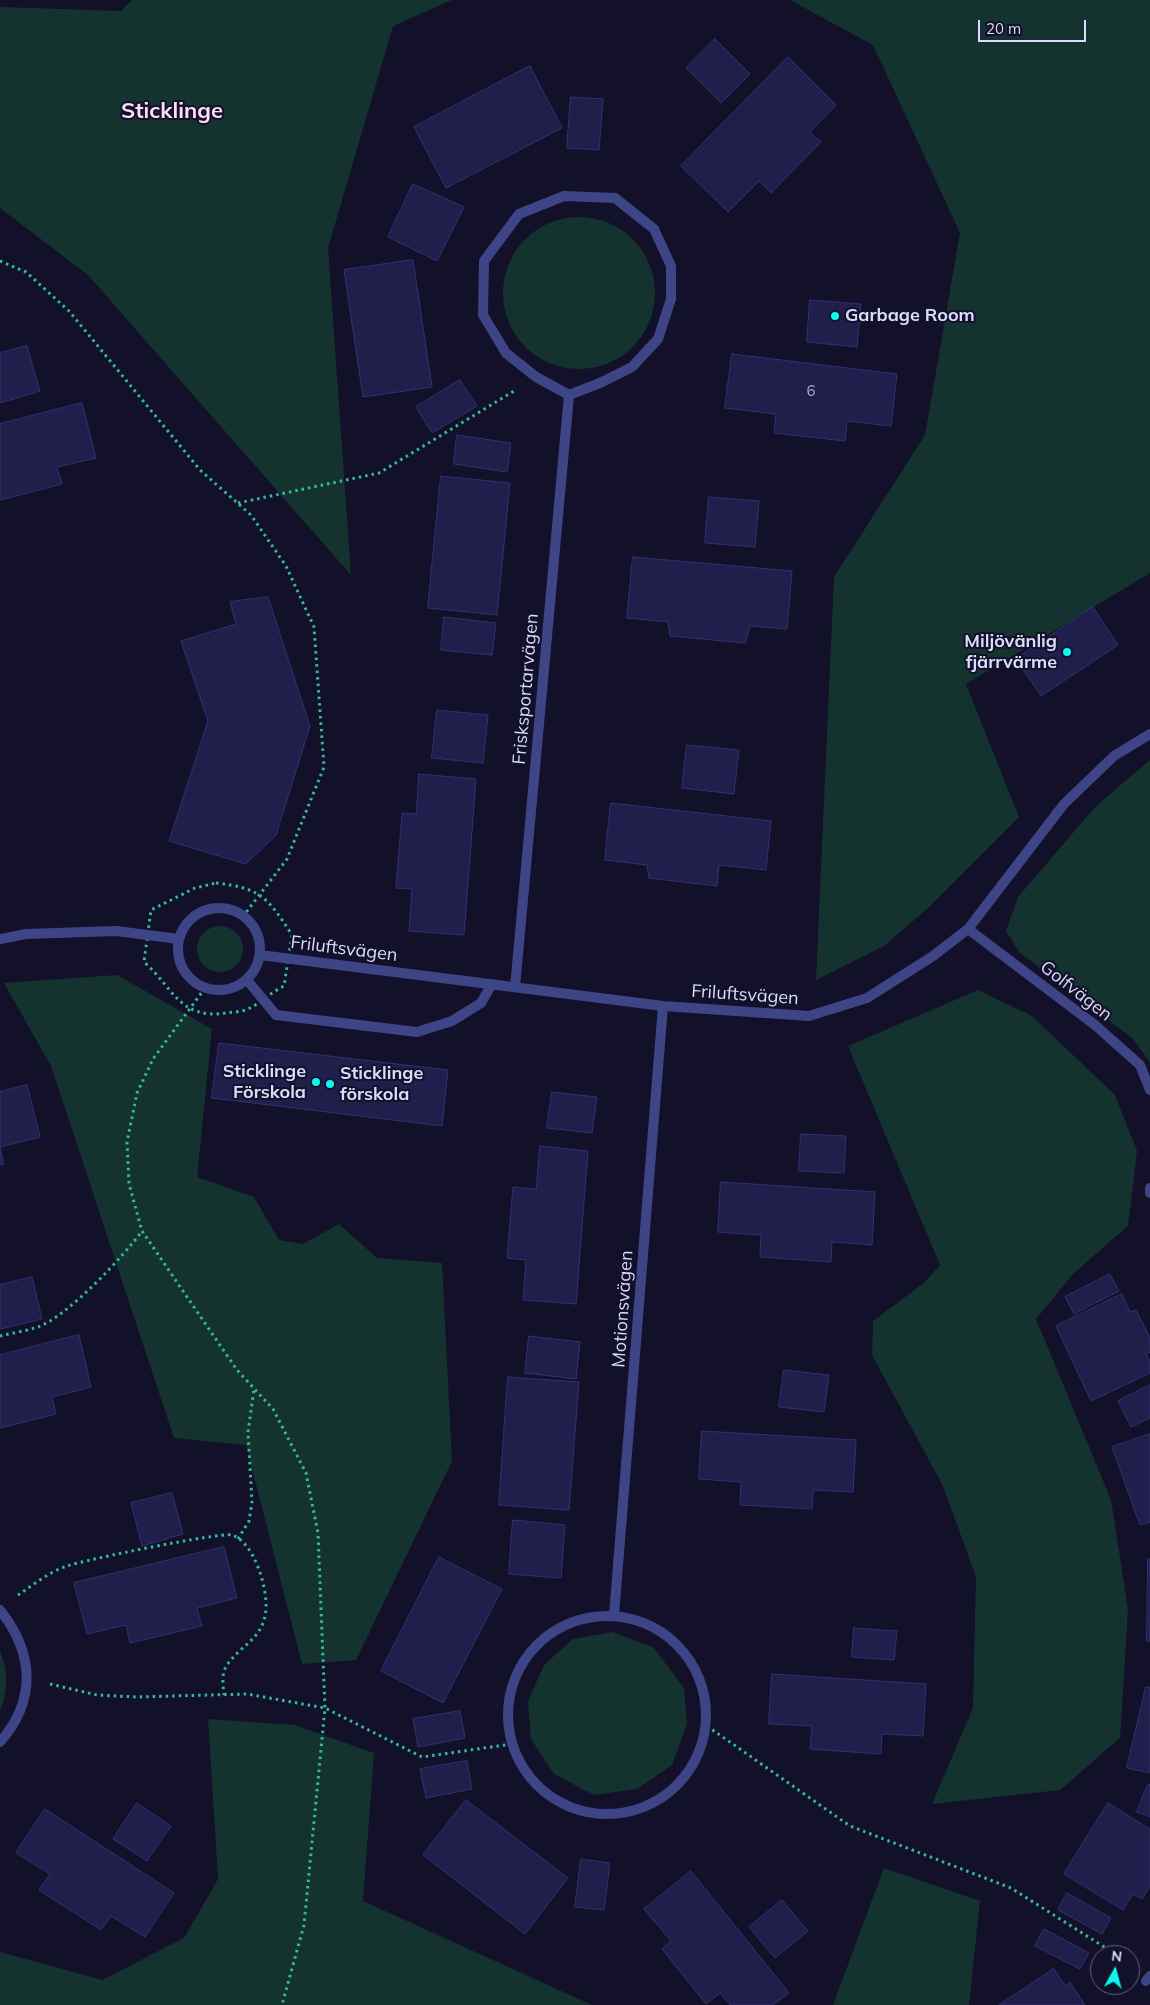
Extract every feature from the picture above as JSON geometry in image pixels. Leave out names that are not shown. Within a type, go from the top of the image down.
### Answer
[{"type":"street","points":[[564,196],[615,198],[654,229],[672,266],[671,299],[658,339],[632,367],[600,383],[569,394],[536,377],[506,353],[483,315],[484,261],[519,214],[564,196]]},
{"type":"street","name":"Frisksportarvägen","points":[[515,987],[569,394]]},
{"type":"street","name":"Friluftsvägen","points":[[260,955],[663,1006],[809,1016],[867,998],[934,956],[968,929],[1064,804],[1114,756],[1150,734]]},
{"type":"street","points":[[218,908],[244,915],[258,933],[260,955],[256,969],[247,980],[227,990],[205,988],[194,982],[183,968],[178,951],[179,939],[184,927],[193,917],[205,910],[218,908]]},
{"type":"street","name":"Golfvägen","points":[[968,929],[1095,1025],[1140,1065],[1150,1090]]},
{"type":"street","points":[[0,939],[26,934],[116,930],[179,939]]},
{"type":"street","points":[[247,980],[276,1015],[417,1032],[452,1021],[481,1003],[492,984]]},
{"type":"street","name":"Motionsvägen","points":[[614,1615],[663,1006]]},
{"type":"street","points":[[1150,1188],[1150,1193]]},
{"type":"street","points":[[0,1610],[14,1628],[24,1653],[27,1679],[23,1705],[12,1728],[0,1742]]},
{"type":"street","points":[[614,1615],[643,1622],[669,1636],[689,1658],[703,1687],[707,1726],[700,1753],[686,1776],[666,1796],[638,1810],[606,1814],[575,1809],[547,1795],[525,1772],[512,1744],[507,1712],[513,1681],[529,1652],[552,1631],[582,1618],[614,1615]]},
{"type":"path","points":[[0,261],[26,272],[69,311],[200,470],[251,515],[286,566],[314,627],[324,767],[287,860],[244,915]]},
{"type":"path","points":[[238,503],[379,473],[536,377]]},
{"type":"path","points":[[216,883],[240,886],[260,894],[278,913],[292,935],[284,986],[264,1001],[246,1010],[208,1016],[189,1008],[167,990],[158,974],[144,962],[151,910],[195,888],[216,883]]},
{"type":"path","points":[[205,988],[153,1059],[137,1093],[127,1142],[129,1184],[142,1231],[238,1370],[273,1409],[306,1473],[318,1533],[325,1708],[304,1925],[282,2005]]},
{"type":"path","points":[[0,1336],[38,1327],[51,1320],[73,1303],[124,1255],[142,1231]]},
{"type":"path","points":[[238,1539],[249,1521],[252,1502],[248,1432],[254,1388]]},
{"type":"path","points":[[17,1595],[67,1566],[206,1537],[231,1535],[244,1543],[256,1562],[265,1584],[266,1609],[259,1632],[226,1665],[223,1674],[224,1695]]},
{"type":"path","points":[[27,1679],[97,1695],[138,1697],[247,1694],[325,1708],[422,1757],[512,1744]]},
{"type":"path","points":[[707,1726],[850,1826],[1011,1888],[1101,1945]]},
{"type":"green space","points":[[132,0],[452,0],[393,26],[328,248],[351,575],[88,275],[0,208],[0,7],[121,11]]},
{"type":"green space","points":[[790,0],[1150,0],[1150,573],[966,684],[1019,817],[927,909],[884,946],[816,980],[834,577],[925,435],[960,233],[873,45]]},
{"type":"green space","points":[[579,217],[594,218],[608,223],[633,239],[649,264],[654,278],[654,308],[649,322],[633,347],[608,363],[594,368],[579,369],[564,368],[550,363],[525,347],[509,322],[504,308],[503,293],[504,278],[509,264],[525,239],[550,223],[564,218]]},
{"type":"green space","points":[[1150,760],[1150,1062],[1132,1038],[1019,952],[1006,931],[1018,897],[1096,806]]},
{"type":"green space","points":[[220,926],[233,930],[239,936],[243,949],[239,962],[233,968],[220,972],[207,968],[201,962],[197,949],[201,936],[207,930]]},
{"type":"green space","points":[[117,975],[212,1029],[197,1177],[254,1197],[279,1240],[303,1244],[339,1224],[377,1258],[442,1263],[452,1461],[356,1660],[302,1664],[246,1445],[174,1438],[51,1066],[4,983]]},
{"type":"green space","points":[[978,990],[1032,1016],[1115,1095],[1137,1151],[1128,1226],[1074,1273],[1036,1319],[1111,1500],[1128,1609],[1120,1738],[1060,1790],[932,1804],[973,1708],[976,1577],[943,1486],[872,1355],[873,1321],[925,1282],[940,1265],[848,1046]]},
{"type":"green space","points":[[612,1632],[653,1647],[684,1688],[687,1724],[672,1765],[637,1789],[594,1795],[554,1774],[531,1739],[528,1701],[544,1665],[573,1639]]},
{"type":"green space","points":[[0,1651],[5,1665],[6,1688],[0,1710]]},
{"type":"green space","points":[[208,1719],[295,1725],[374,1753],[363,1901],[592,2005],[0,2005],[0,1952],[102,1980],[184,1938],[218,1879]]},
{"type":"green space","points":[[884,1868],[980,1901],[969,2005],[833,2005]]},
{"type":"building","points":[[715,39],[750,74],[721,103],[686,68]]},
{"type":"building","points":[[788,57],[836,105],[810,132],[821,142],[771,193],[759,181],[728,212],[681,166]]},
{"type":"building","points":[[530,66],[562,128],[446,188],[414,127]]},
{"type":"building","points":[[571,97],[603,99],[599,150],[567,148]]},
{"type":"building","points":[[413,184],[464,207],[437,261],[388,237]]},
{"type":"building","points":[[413,260],[432,387],[363,397],[344,270]]},
{"type":"building","name":"Garbage Room","points":[[810,300],[861,304],[857,347],[807,342]]},
{"type":"building","points":[[27,346],[40,391],[0,403],[0,353]]},
{"type":"building","points":[[732,354],[897,374],[891,426],[847,421],[845,441],[774,433],[776,414],[725,408]]},
{"type":"building","points":[[460,380],[477,406],[432,433],[416,407]]},
{"type":"building","points":[[82,403],[96,458],[57,467],[62,484],[0,500],[0,424]]},
{"type":"building","points":[[457,435],[511,443],[507,472],[454,464]]},
{"type":"building","points":[[441,476],[510,483],[497,615],[428,608]]},
{"type":"building","points":[[709,497],[759,501],[755,547],[705,543]]},
{"type":"building","points":[[633,557],[792,571],[787,629],[750,626],[745,643],[670,636],[668,622],[627,618]]},
{"type":"building","points":[[268,597],[310,726],[276,835],[246,864],[169,841],[208,721],[181,641],[236,624],[230,602]]},
{"type":"building","name":"Miljövänlig fjärrvärme","points":[[1093,607],[1118,645],[1041,696],[1016,659]]},
{"type":"building","points":[[444,617],[496,623],[492,655],[441,650]]},
{"type":"building","points":[[437,710],[488,715],[483,763],[432,758]]},
{"type":"building","points":[[687,745],[739,750],[734,794],[682,788]]},
{"type":"building","points":[[419,774],[476,779],[464,935],[409,931],[412,889],[396,888],[402,813],[416,814]]},
{"type":"building","points":[[611,803],[771,821],[766,870],[719,865],[717,886],[649,878],[647,865],[605,860]]},
{"type":"building","name":"Sticklinge förskola","points":[[219,1043],[448,1070],[442,1126],[212,1098]]},
{"type":"building","points":[[27,1085],[40,1137],[0,1147],[0,1092]]},
{"type":"building","points":[[552,1092],[597,1097],[592,1133],[547,1128]]},
{"type":"building","points":[[801,1134],[846,1136],[844,1173],[799,1171]]},
{"type":"building","points":[[540,1146],[588,1151],[576,1304],[523,1300],[526,1260],[507,1258],[513,1187],[536,1189]]},
{"type":"building","points":[[0,1147],[4,1164],[0,1165]]},
{"type":"building","points":[[721,1182],[875,1192],[872,1245],[832,1242],[831,1262],[760,1257],[761,1235],[718,1232]]},
{"type":"building","points":[[1110,1274],[1119,1291],[1074,1314],[1065,1297]]},
{"type":"building","points":[[32,1277],[42,1319],[0,1329],[0,1285]]},
{"type":"building","points":[[1122,1294],[1130,1312],[1136,1310],[1150,1338],[1150,1352],[1146,1354],[1150,1362],[1150,1373],[1091,1401],[1056,1326]]},
{"type":"building","points":[[79,1335],[91,1387],[52,1397],[56,1414],[0,1428],[0,1355]]},
{"type":"building","points":[[529,1336],[580,1342],[576,1379],[525,1373]]},
{"type":"building","points":[[784,1370],[829,1375],[824,1412],[779,1407]]},
{"type":"building","points":[[508,1377],[579,1382],[569,1510],[499,1505]]},
{"type":"building","points":[[1150,1385],[1150,1418],[1131,1427],[1118,1401]]},
{"type":"building","points":[[702,1431],[856,1440],[853,1492],[813,1490],[812,1509],[740,1505],[741,1482],[699,1479]]},
{"type":"building","points":[[1150,1434],[1150,1522],[1140,1525],[1112,1447]]},
{"type":"building","points":[[172,1493],[183,1534],[142,1546],[131,1503]]},
{"type":"building","points":[[513,1520],[565,1525],[561,1578],[509,1574]]},
{"type":"building","points":[[224,1547],[237,1598],[197,1608],[202,1626],[130,1643],[126,1625],[87,1634],[74,1583]]},
{"type":"building","points":[[439,1557],[502,1589],[443,1703],[381,1671]]},
{"type":"building","points":[[1148,1559],[1150,1559],[1150,1641],[1147,1641]]},
{"type":"building","points":[[854,1628],[897,1631],[894,1660],[852,1657]]},
{"type":"building","points":[[772,1674],[926,1684],[923,1736],[882,1734],[881,1754],[810,1749],[812,1726],[769,1724]]},
{"type":"building","points":[[1146,1687],[1150,1688],[1150,1773],[1127,1768]]},
{"type":"building","points":[[460,1711],[465,1738],[418,1747],[413,1719]]},
{"type":"building","points":[[467,1761],[472,1789],[426,1798],[420,1769]]},
{"type":"building","points":[[1148,1784],[1150,1785],[1150,1817],[1137,1812]]},
{"type":"building","points":[[466,1800],[568,1878],[525,1934],[423,1855]]},
{"type":"building","points":[[137,1803],[171,1826],[147,1861],[113,1839]]},
{"type":"building","points":[[1108,1803],[1150,1829],[1150,1886],[1142,1899],[1133,1894],[1123,1910],[1064,1874]]},
{"type":"building","points":[[45,1809],[174,1893],[145,1937],[111,1916],[101,1930],[39,1890],[50,1874],[16,1853]]},
{"type":"building","points":[[581,1859],[610,1863],[604,1910],[575,1907]]},
{"type":"building","points":[[691,1871],[789,1993],[773,2005],[730,2005],[720,1993],[706,2004],[662,1949],[671,1941],[644,1909]]},
{"type":"building","points":[[1067,1893],[1111,1918],[1102,1934],[1058,1910]]},
{"type":"building","points":[[782,1900],[808,1931],[775,1958],[749,1927]]},
{"type":"building","points":[[1044,1929],[1089,1953],[1080,1969],[1035,1946]]},
{"type":"building","points":[[1054,1969],[1065,1986],[1070,1982],[1085,2005],[999,2005]]},
{"type":"place","name":"Garbage Room","points":[[835,316]]},
{"type":"place","name":"Miljövänlig fjärrvärme","points":[[1067,652]]},
{"type":"place","name":"Sticklinge Förskola","points":[[316,1082]]},
{"type":"place","name":"Sticklinge förskola","points":[[330,1084]]},
{"type":"district","name":"Sticklinge","points":[[172,111]]}]
